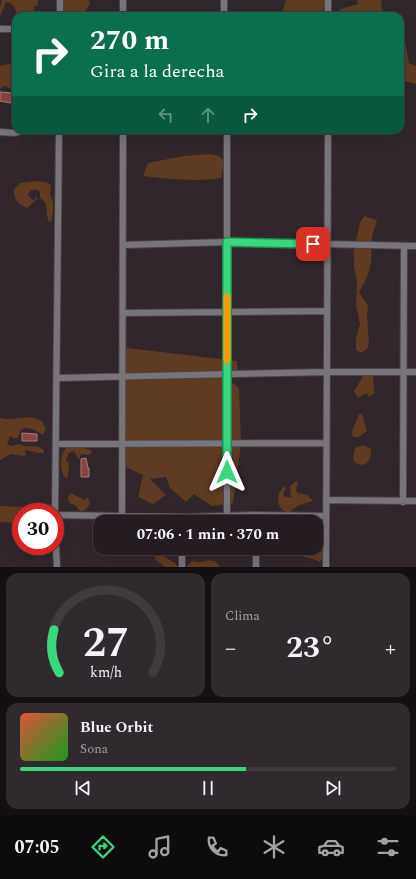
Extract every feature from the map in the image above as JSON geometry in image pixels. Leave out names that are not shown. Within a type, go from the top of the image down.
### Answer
[{"type":"street","points":[[60,0],[60,12]]},
{"type":"street","points":[[123,0],[123,12]]},
{"type":"street","points":[[224,0],[224,12]]},
{"type":"street","points":[[328,0],[328,12]]},
{"type":"street","points":[[0,29],[12,29]]},
{"type":"street","points":[[0,132],[12,133]]},
{"type":"street","points":[[55,503],[59,134]]},
{"type":"street","points":[[122,515],[123,134]]},
{"type":"street","points":[[227,134],[227,515]]},
{"type":"street","points":[[326,567],[328,134]]},
{"type":"street","points":[[123,245],[227,242],[404,247],[416,246]]},
{"type":"street","points":[[402,502],[404,247]]},
{"type":"street","points":[[123,312],[327,311]]},
{"type":"street","points":[[57,378],[326,372],[416,372]]},
{"type":"street","points":[[56,444],[326,443]]},
{"type":"street","points":[[326,500],[416,501]]},
{"type":"street","points":[[64,513],[100,515]]},
{"type":"street","points":[[56,555],[57,567]]},
{"type":"street","points":[[182,555],[182,567]]},
{"type":"street","points":[[256,555],[256,567]]},
{"type":"shaded area","points":[[2,0],[38,0],[38,5],[34,7],[35,12],[16,12],[11,4],[6,2],[0,16]]},
{"type":"shaded area","points":[[64,0],[89,0],[90,4],[85,12],[64,12]]},
{"type":"shaded area","points":[[286,0],[325,0],[325,7],[323,12],[282,12]]},
{"type":"shaded area","points":[[357,0],[381,0],[382,12],[340,12],[340,9],[358,4]]},
{"type":"shaded area","points":[[404,37],[409,63],[416,66],[416,84],[404,81]]},
{"type":"shaded area","points":[[12,63],[12,90],[4,86],[0,89],[0,66]]},
{"type":"shaded area","points":[[210,154],[218,156],[224,161],[221,178],[192,180],[143,176],[148,163],[184,156]]},
{"type":"shaded area","points":[[36,181],[46,182],[51,185],[50,195],[53,202],[53,208],[51,222],[49,222],[47,216],[46,204],[40,197],[40,192],[38,190],[31,190],[28,194],[31,199],[34,200],[37,196],[37,199],[27,208],[21,205],[15,198],[14,189],[20,183]]},
{"type":"shaded area","points":[[364,216],[377,220],[372,236],[371,263],[368,275],[359,293],[368,305],[367,314],[369,344],[367,349],[361,353],[356,350],[356,338],[360,324],[356,306],[357,282],[354,267],[354,249],[360,223]]},
{"type":"shaded area","points":[[127,348],[237,361],[238,372],[231,375],[230,381],[239,388],[241,443],[233,503],[212,506],[194,494],[186,502],[170,488],[166,477],[150,479],[166,495],[153,504],[138,497],[143,475],[126,467],[120,358]]},
{"type":"shaded area","points":[[363,376],[373,376],[375,393],[369,397],[366,393],[360,397],[357,397],[354,391]]},
{"type":"shaded area","points":[[359,414],[362,414],[367,431],[359,437],[353,437],[352,432]]},
{"type":"shaded area","points":[[31,417],[42,421],[46,429],[43,435],[24,428],[21,429],[18,438],[10,436],[7,444],[12,446],[20,444],[38,447],[44,450],[44,453],[25,450],[26,455],[22,456],[11,454],[0,460],[0,418],[8,419]]},
{"type":"shaded area","points":[[69,444],[91,450],[92,452],[89,455],[81,454],[79,460],[74,451],[69,453],[66,460],[69,464],[68,477],[65,478],[61,469],[61,460]]},
{"type":"shaded area","points":[[363,445],[371,449],[371,456],[363,465],[355,463],[353,459],[355,448]]},
{"type":"shaded area","points":[[296,481],[298,483],[296,491],[307,495],[313,501],[299,505],[288,513],[281,508],[279,504],[279,493],[285,486],[286,489],[283,493],[284,496],[291,498],[290,486]]},
{"type":"shaded area","points":[[71,493],[84,500],[88,498],[90,503],[86,509],[80,511],[75,505],[69,503],[68,497]]},
{"type":"shaded area","points":[[0,506],[12,506],[12,523],[0,522]]},
{"type":"shaded area","points":[[154,555],[166,555],[164,556],[175,563],[178,567],[165,567],[156,560]]},
{"type":"shaded area","points":[[300,555],[323,555],[324,558],[320,562]]},
{"type":"shaded area","points":[[210,560],[215,561],[220,567],[186,567],[192,561],[200,562]]},
{"type":"building","points":[[0,92],[12,93],[11,103],[0,101]]},
{"type":"building","points":[[22,433],[37,434],[37,441],[22,441]]},
{"type":"building","points":[[86,458],[89,468],[89,477],[81,477],[81,459]]},
{"type":"slow traffic","points":[[227,297],[227,360]]},
{"type":"route","points":[[227,472],[227,242],[313,244]]}]
